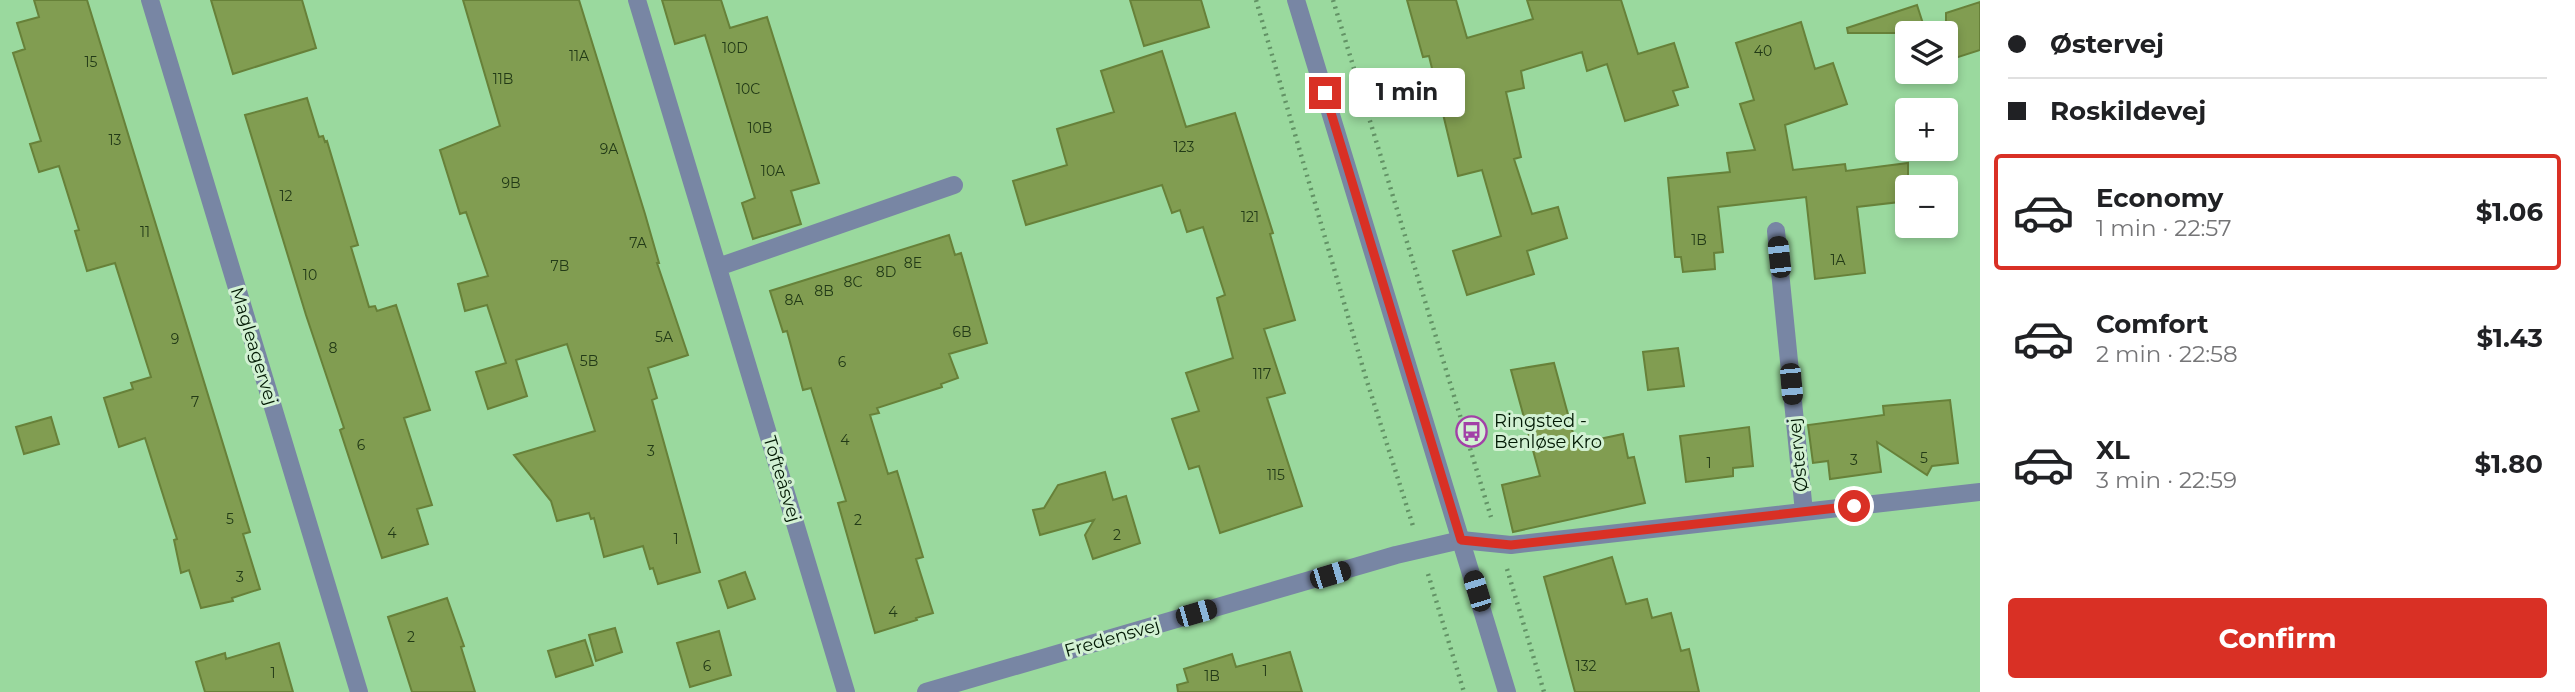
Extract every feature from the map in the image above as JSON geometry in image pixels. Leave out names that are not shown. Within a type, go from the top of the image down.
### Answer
[{"type":"street","name":"Magleagervej","points":[[150,0],[359,692]]},
{"type":"street","name":"Tofteåsvej","points":[[637,0],[846,692]]},
{"type":"street","points":[[1296,0],[1507,692]]},
{"type":"street","points":[[718,267],[954,185]]},
{"type":"street","name":"Østervej","points":[[1776,231],[1804,512]]},
{"type":"street","name":"Østervej","points":[[1461,540],[1500,545],[1980,492]]},
{"type":"street","name":"Fredensvej","points":[[926,692],[1420,549],[1461,540]]},
{"type":"path","points":[[1256,0],[1365,375],[1464,692]]},
{"type":"path","points":[[1332,0],[1544,692]]},
{"type":"building","points":[[34,0],[87,0],[250,532],[243,534],[260,589],[232,598],[233,601],[201,608],[189,570],[181,573],[174,540],[177,539],[145,438],[119,447],[104,398],[133,389],[131,383],[151,377],[115,263],[87,271],[75,231],[79,230],[59,166],[39,172],[30,144],[41,141],[13,53],[25,49],[17,23],[39,17]]},
{"type":"building","points":[[211,0],[302,0],[316,48],[233,74]]},
{"type":"building","points":[[463,0],[579,0],[645,214],[657,263],[688,355],[648,368],[657,398],[652,400],[700,572],[658,584],[643,546],[604,557],[594,518],[591,519],[589,513],[557,521],[551,501],[514,455],[595,431],[567,344],[516,360],[527,396],[488,409],[476,372],[506,363],[487,305],[465,311],[458,284],[488,276],[466,212],[460,214],[440,150],[500,126]]},
{"type":"building","points":[[662,0],[721,0],[730,28],[767,17],[819,183],[791,191],[801,224],[753,239],[742,203],[755,198],[705,35],[675,44]]},
{"type":"building","points":[[1130,0],[1201,0],[1209,27],[1144,46]]},
{"type":"building","points":[[1407,0],[1456,0],[1467,38],[1533,19],[1527,0],[1621,0],[1638,54],[1674,43],[1688,87],[1673,91],[1678,105],[1625,121],[1607,64],[1587,71],[1582,52],[1521,71],[1524,88],[1506,92],[1521,157],[1514,159],[1532,214],[1558,207],[1567,238],[1527,251],[1534,274],[1467,295],[1453,251],[1501,236],[1482,170],[1458,176],[1429,56],[1423,57]]},
{"type":"building","points":[[1980,2],[1980,50],[1958,57],[1958,21],[1946,21],[1946,13]]},
{"type":"building","points":[[1917,5],[1922,21],[1895,21],[1895,33],[1848,33],[1847,28]]},
{"type":"building","points":[[1801,22],[1815,69],[1833,63],[1847,104],[1785,125],[1793,170],[1845,164],[1846,171],[1908,163],[1908,175],[1895,175],[1895,203],[1857,207],[1865,273],[1815,279],[1806,197],[1718,207],[1723,252],[1714,253],[1715,269],[1683,272],[1681,257],[1675,257],[1668,178],[1730,172],[1727,153],[1755,150],[1740,104],[1754,100],[1736,43]]},
{"type":"building","points":[[1162,51],[1186,127],[1235,113],[1273,233],[1270,234],[1295,320],[1264,329],[1285,393],[1267,398],[1302,506],[1220,533],[1199,466],[1189,469],[1172,419],[1199,411],[1186,373],[1233,358],[1217,298],[1225,295],[1203,227],[1187,232],[1180,210],[1172,213],[1162,185],[1026,225],[1013,181],[1067,165],[1057,129],[1114,112],[1101,71]]},
{"type":"building","points":[[307,98],[319,137],[323,136],[325,142],[327,141],[358,245],[351,247],[369,307],[375,306],[377,311],[396,305],[430,410],[404,418],[432,505],[417,509],[428,544],[382,558],[340,430],[344,428],[306,315],[245,115]]},
{"type":"building","points":[[949,235],[955,255],[961,253],[987,343],[949,354],[958,378],[941,384],[942,387],[877,408],[879,413],[870,415],[888,474],[897,471],[923,557],[916,559],[933,613],[875,633],[838,503],[846,501],[811,388],[803,390],[787,331],[783,332],[770,291]]},
{"type":"building","points":[[1678,348],[1684,386],[1648,390],[1643,352]]},
{"type":"building","points":[[1554,363],[1576,444],[1623,434],[1628,458],[1634,457],[1645,503],[1513,532],[1502,485],[1540,476],[1511,370]]},
{"type":"building","points":[[1950,400],[1958,463],[1932,466],[1927,475],[1877,442],[1881,472],[1830,479],[1828,461],[1813,463],[1808,425],[1884,415],[1883,406]]},
{"type":"building","points":[[51,417],[59,444],[24,454],[16,427]]},
{"type":"building","points":[[1749,427],[1753,466],[1733,468],[1733,476],[1686,482],[1680,436]]},
{"type":"building","points":[[1105,472],[1113,500],[1126,496],[1140,543],[1093,559],[1085,535],[1094,520],[1040,535],[1033,510],[1044,508],[1058,485]]},
{"type":"building","points":[[1612,557],[1626,604],[1647,599],[1652,618],[1671,613],[1681,651],[1689,649],[1699,692],[1575,692],[1544,577]]},
{"type":"building","points":[[745,572],[755,599],[728,608],[719,581]]},
{"type":"building","points":[[447,598],[464,646],[461,647],[475,692],[412,692],[388,617]]},
{"type":"building","points":[[615,628],[622,652],[596,661],[589,635]]},
{"type":"building","points":[[719,631],[731,675],[690,687],[677,643]]},
{"type":"building","points":[[585,640],[593,665],[556,677],[548,651]]},
{"type":"building","points":[[279,643],[293,692],[205,692],[196,662],[225,653],[226,659]]},
{"type":"building","points":[[1290,652],[1302,692],[1178,692],[1177,685],[1188,682],[1184,669],[1232,654],[1236,667]]},
{"type":"place","name":"Ringsted - Benløse Kro","points":[[1471,431]]},
{"type":"route","points":[[1325,93],[1461,540],[1511,545],[1854,506]]}]
